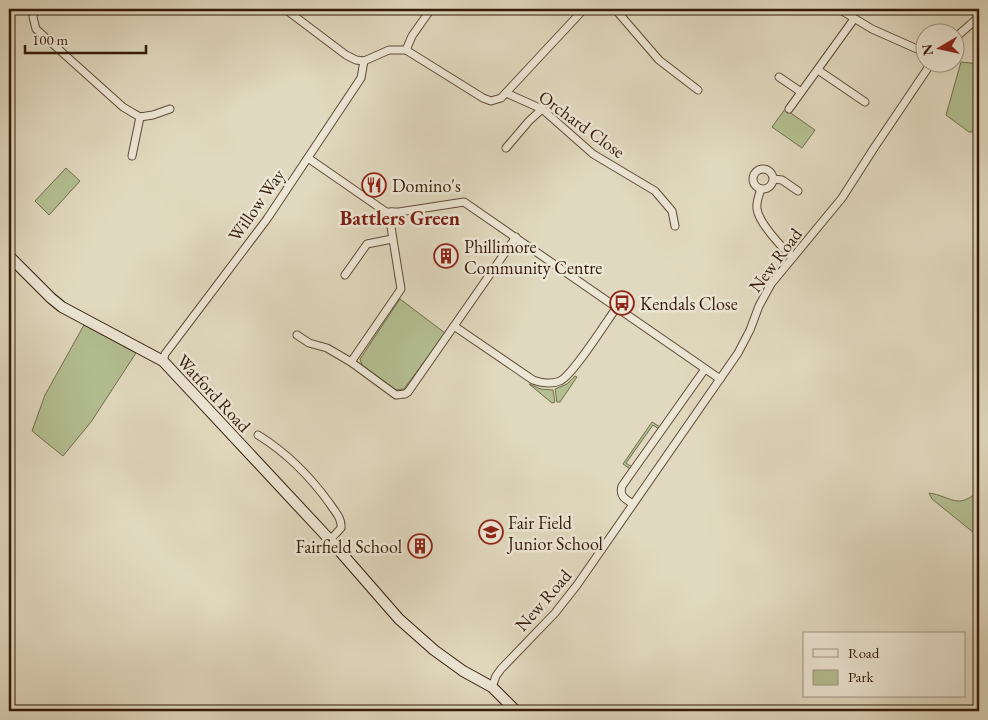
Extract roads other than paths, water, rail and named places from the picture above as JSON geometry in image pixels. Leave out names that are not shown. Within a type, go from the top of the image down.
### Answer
[{"type":"main road","name":"Watford Road","points":[[9,256],[62,307],[163,362],[330,540],[399,619],[434,650],[463,671],[492,687],[516,711]]},
{"type":"street","points":[[34,9],[33,18],[36,29],[123,107],[140,117],[170,109]]},
{"type":"street","points":[[285,9],[346,55],[356,60],[364,61],[389,50],[406,50],[483,98],[497,101],[584,9]]},
{"type":"street","points":[[406,50],[412,36],[431,9]]},
{"type":"street","points":[[615,9],[659,60],[698,90]]},
{"type":"street","points":[[840,9],[854,19],[916,48]]},
{"type":"street","points":[[966,28],[979,17]]},
{"type":"street","points":[[789,109],[854,19]]},
{"type":"street","name":"Willow Way","points":[[163,362],[165,354],[266,219],[308,158],[360,78],[364,61]]},
{"type":"street","points":[[818,70],[865,102]]},
{"type":"street","name":"New Road","points":[[492,687],[500,669],[555,613],[577,585],[745,341],[764,295],[778,274],[842,198],[925,72]]},
{"type":"street","points":[[779,77],[801,92]]},
{"type":"street","name":"Orchard Close","points":[[506,93],[542,109],[593,154],[655,191],[672,211],[675,226]]},
{"type":"street","points":[[506,148],[528,121],[542,109]]},
{"type":"street","points":[[132,156],[140,117]]},
{"type":"street","points":[[308,158],[382,209],[392,212],[464,202],[720,379]]},
{"type":"street","points":[[762,169],[768,170],[774,179],[771,186],[761,189],[753,181],[756,172],[762,169]]},
{"type":"street","points":[[774,179],[782,180],[798,191]]},
{"type":"street","points":[[761,189],[757,204],[758,214],[774,238],[793,257]]},
{"type":"street","points":[[351,362],[401,289],[390,226],[392,212]]},
{"type":"street","points":[[297,335],[309,343],[327,348],[351,362],[396,395],[405,394],[516,237]]},
{"type":"street","points":[[345,275],[367,244],[392,239]]},
{"type":"street","points":[[454,326],[533,380],[548,384],[557,382],[570,374],[617,307]]},
{"type":"street","points":[[633,504],[623,497],[622,486],[705,369]]},
{"type":"street","name":"Watford Road","points":[[258,435],[271,443],[313,480],[340,518],[341,528],[330,540]]},
{"type":"place","name":"Domino's","points":[[374,185]]},
{"type":"place","name":"Phillimore Community Centre","points":[[446,256]]},
{"type":"place","name":"Kendals Close","points":[[622,303]]},
{"type":"place","name":"Fair Field Junior School","points":[[491,532]]},
{"type":"place","name":"Fairfield School","points":[[420,546]]},
{"type":"district","name":"Battlers Green","points":[[400,218]]}]
